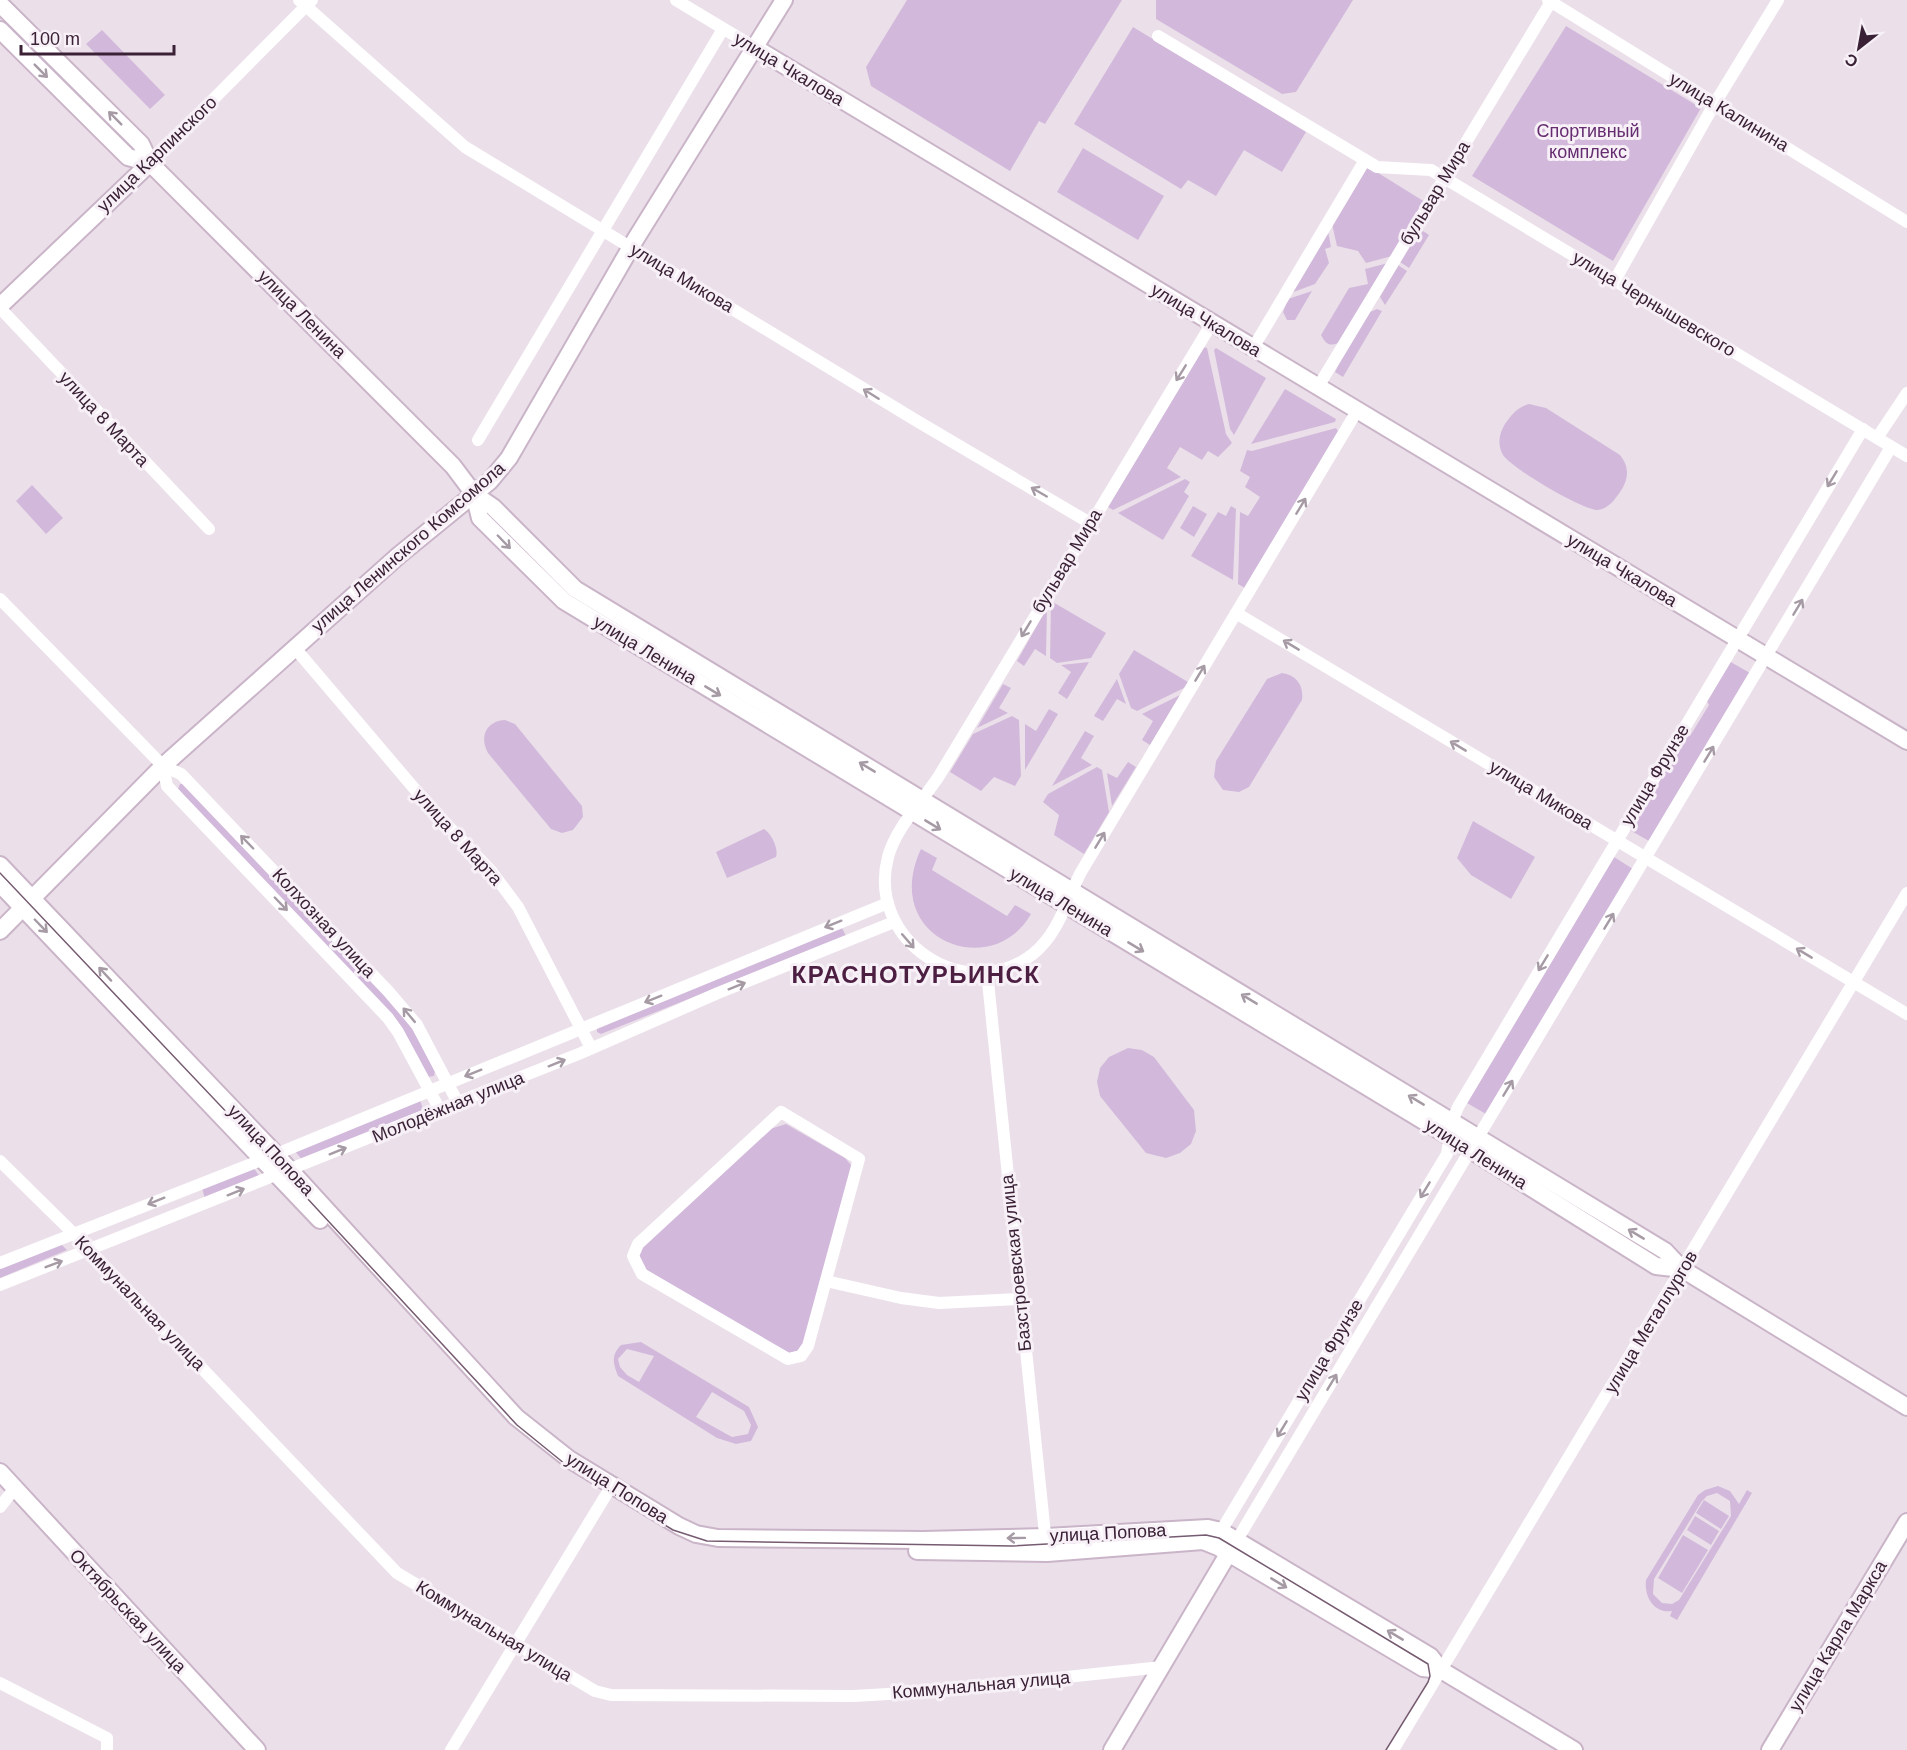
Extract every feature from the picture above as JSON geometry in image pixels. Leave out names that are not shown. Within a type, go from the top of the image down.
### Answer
[{"type":"street","name":"улица Чкалова","points":[[676,0],[1254,347],[1318,387],[1354,417],[1767,657]]},
{"type":"street","name":"улица Ленинского Комсомола","points":[[0,931],[163,766],[398,556],[474,494],[509,458],[632,247],[783,0]]},
{"type":"street","points":[[1615,280],[1715,104],[1778,0]]},
{"type":"street","name":"улица Калинина","points":[[1550,1],[1907,222]]},
{"type":"street","name":"бульвар Мира","points":[[1318,387],[1550,1]]},
{"type":"street","name":"улица Карпинского","points":[[0,307],[150,163],[306,2]]},
{"type":"street","name":"улица Микова","points":[[306,2],[465,147],[876,397],[1090,523]]},
{"type":"street","name":"улица Ленина","points":[[0,4],[141,144],[150,163],[453,466],[474,494],[480,519],[564,601],[898,795],[1475,1144],[1656,1266],[1682,1269],[1907,1407]]},
{"type":"street","name":"улица Ленинского Комсомола","points":[[478,440],[723,29]]},
{"type":"street","name":"улица Ленина","points":[[0,30],[128,157],[150,163]]},
{"type":"street","name":"улица Чернышевского","points":[[1158,36],[1377,167],[1431,170],[1891,447]]},
{"type":"street","points":[[1254,347],[1365,160]]},
{"type":"street","name":"улица 8 Марта","points":[[0,307],[209,530]]},
{"type":"street","name":"бульвар Мира","points":[[1068,898],[1059,923],[1041,947],[1011,967],[987,972],[958,971],[930,960],[911,945],[894,922],[888,903],[885,880],[888,856],[901,829],[918,807],[1212,323]]},
{"type":"street","points":[[1877,438],[1907,393]]},
{"type":"street","points":[[1068,898],[1354,417]]},
{"type":"street","name":"улица Фрунзе","points":[[1112,1750],[1162,1666],[1225,1547],[1447,1154],[1458,1107],[1736,638],[1863,429]]},
{"type":"street","points":[[1891,447],[1907,456]]},
{"type":"street","name":"улица Фрунзе","points":[[1225,1547],[1475,1144],[1891,447]]},
{"type":"street","name":"Колхозная улица","points":[[0,599],[163,766],[181,774],[388,991],[417,1025],[458,1103]]},
{"type":"street","name":"улица Микова","points":[[1236,613],[1907,1014]]},
{"type":"street","name":"улица 8 Марта","points":[[294,647],[430,807],[492,872],[518,907],[540,944],[580,1030],[591,1048]]},
{"type":"street","points":[[1767,657],[1907,741]]},
{"type":"street","name":"Колхозная улица","points":[[163,766],[167,786],[388,1018],[431,1090],[440,1110]]},
{"type":"street","name":"улица Попова","points":[[0,865],[28,903],[516,1417],[609,1489],[679,1526],[707,1536],[1046,1545],[1208,1528],[1225,1547],[1423,1668],[1441,1670],[1574,1750]]},
{"type":"street","name":"улица Попова","points":[[0,884],[28,903]]},
{"type":"street","name":"улица Металлургов","points":[[1393,1750],[1907,892]]},
{"type":"street","name":"Молодёжная улица","points":[[0,1263],[269,1157],[888,903]]},
{"type":"street","name":"Молодёжная улица","points":[[0,1285],[458,1103],[894,922]]},
{"type":"street","name":"Базстроевская улица","points":[[987,972],[1046,1545]]},
{"type":"street","points":[[781,1112],[859,1159],[826,1281],[806,1352],[795,1359],[788,1359],[642,1274],[633,1256],[638,1244],[781,1112]]},
{"type":"street","name":"Коммунальная улица","points":[[0,1161],[74,1234],[397,1573],[595,1691],[610,1695],[853,1696],[924,1692],[1162,1666]]},
{"type":"street","points":[[826,1281],[901,1298],[939,1303],[1020,1299]]},
{"type":"street","name":"Октябрьская улица","points":[[0,1472],[256,1750]]},
{"type":"street","points":[[0,1507],[15,1488]]},
{"type":"street","points":[[451,1750],[609,1489]]},
{"type":"street","name":"улица Карла Маркса","points":[[1770,1750],[1907,1522]]},
{"type":"street","points":[[0,1683],[107,1738],[107,1750]]},
{"type":"green space","points":[[907,0],[1122,0],[1045,124],[1039,121],[1010,171],[871,86],[866,67]]},
{"type":"green space","points":[[1156,0],[1353,0],[1296,92],[1282,94],[1156,19]]},
{"type":"green space","name":"Спортивный комплекс","points":[[1566,26],[1701,108],[1613,261],[1472,176]]},
{"type":"green space","points":[[1133,27],[1306,132],[1282,172],[1244,150],[1216,196],[1188,180],[1181,189],[1074,124]]},
{"type":"green space","points":[[102,30],[165,95],[150,109],[86,44]]},
{"type":"green space","points":[[1083,148],[1164,196],[1138,240],[1057,192]]},
{"type":"green space","points":[[1367,166],[1425,202],[1392,256],[1366,263],[1358,251],[1337,246],[1332,224]]},
{"type":"green space","points":[[1420,229],[1429,235],[1409,268],[1400,262]]},
{"type":"green space","points":[[1328,231],[1331,247],[1325,249],[1329,263],[1315,284],[1291,293]]},
{"type":"green space","points":[[1388,263],[1338,343],[1332,345],[1326,342],[1321,335],[1349,288],[1368,284],[1365,269]]},
{"type":"green space","points":[[1398,265],[1407,271],[1385,305],[1380,297]]},
{"type":"green space","points":[[1312,291],[1295,320],[1287,320],[1283,312],[1288,299]]},
{"type":"green space","points":[[1377,309],[1382,311],[1343,377],[1335,372],[1338,366],[1370,312]]},
{"type":"green space","points":[[1203,347],[1207,348],[1226,434],[1232,443],[1218,457],[1208,451],[1202,460],[1180,447],[1167,468],[1181,477],[1113,510],[1108,507]]},
{"type":"green space","points":[[1216,348],[1266,378],[1234,435],[1230,429],[1214,350]]},
{"type":"green space","points":[[1285,389],[1336,419],[1335,422],[1251,444]]},
{"type":"green space","points":[[1529,404],[1546,408],[1620,455],[1626,467],[1626,480],[1609,505],[1598,510],[1578,504],[1519,469],[1503,455],[1499,443],[1503,428],[1515,411]]},
{"type":"green space","points":[[1336,428],[1338,431],[1245,588],[1238,584],[1240,512],[1248,516],[1260,497],[1245,487],[1250,477],[1240,471],[1247,450],[1252,451]]},
{"type":"green space","points":[[1185,479],[1190,482],[1184,492],[1189,496],[1163,540],[1118,513]]},
{"type":"green space","points":[[32,485],[63,518],[46,534],[16,501]]},
{"type":"green space","points":[[1193,506],[1207,514],[1194,537],[1180,528]]},
{"type":"green space","points":[[1231,506],[1236,509],[1233,580],[1191,556],[1218,512],[1226,516]]},
{"type":"green space","points":[[1051,601],[1106,633],[1091,658],[1057,663],[1050,658]]},
{"type":"green space","points":[[1047,608],[1046,656],[1035,649],[1024,666],[1017,661]]},
{"type":"green space","points":[[1134,650],[1188,682],[1184,688],[1137,711],[1131,708],[1119,674]]},
{"type":"green space","points":[[1729,661],[1750,673],[1649,841],[1626,828],[1683,735],[1690,736],[1709,705],[1706,699]]},
{"type":"green space","points":[[1089,662],[1067,699],[1058,693],[1071,672],[1061,665]]},
{"type":"green space","points":[[1282,673],[1295,678],[1298,682],[1302,690],[1302,700],[1249,787],[1239,792],[1223,790],[1214,777],[1216,761],[1267,679]]},
{"type":"green space","points":[[1117,679],[1126,704],[1117,699],[1103,721],[1094,716]]},
{"type":"green space","points":[[1003,684],[1011,688],[999,708],[1008,713],[977,728]]},
{"type":"green space","points":[[1180,695],[1150,745],[1142,740],[1153,721],[1142,714]]},
{"type":"green space","points":[[1049,709],[1058,714],[1025,770],[1025,724],[1036,731]]},
{"type":"green space","points":[[1012,716],[1019,720],[1021,776],[1015,786],[994,777],[981,791],[950,772],[973,734]]},
{"type":"green space","points":[[505,720],[515,724],[582,806],[583,817],[573,830],[562,833],[551,829],[488,753],[484,741],[486,731],[493,723]]},
{"type":"green space","points":[[1085,731],[1094,736],[1081,758],[1092,765],[1052,786]]},
{"type":"green space","points":[[1128,762],[1136,767],[1112,806],[1107,773],[1117,778]]},
{"type":"green space","points":[[1097,767],[1102,770],[1109,812],[1084,854],[1054,835],[1059,815],[1043,802],[1048,794]]},
{"type":"green space","points":[[180,784],[183,784],[395,1006],[413,1030],[435,1071],[434,1076],[428,1077],[403,1032],[178,789]]},
{"type":"green space","points":[[1473,821],[1535,857],[1511,899],[1471,875],[1457,858]]},
{"type":"green space","points":[[764,829],[774,842],[776,857],[727,878],[716,852]]},
{"type":"green space","points":[[921,849],[937,858],[932,870],[1007,916],[1015,905],[1031,914],[1013,935],[991,946],[968,947],[946,941],[927,927],[915,907],[912,880]]},
{"type":"green space","points":[[1614,857],[1633,869],[1486,1114],[1467,1103]]},
{"type":"green space","points":[[842,928],[846,936],[601,1034],[597,1032],[597,1028]]},
{"type":"green space","points":[[1128,1048],[1142,1050],[1154,1057],[1194,1110],[1196,1131],[1191,1144],[1180,1153],[1166,1158],[1146,1153],[1100,1096],[1097,1082],[1100,1068],[1109,1057]]},
{"type":"green space","points":[[420,1100],[423,1109],[418,1115],[303,1161],[294,1150]]},
{"type":"green space","points":[[786,1124],[845,1158],[852,1166],[805,1342],[799,1350],[787,1354],[645,1269],[639,1256],[643,1247],[770,1129]]},
{"type":"green space","points":[[253,1167],[261,1178],[205,1199],[202,1188]]},
{"type":"green space","points":[[61,1244],[67,1250],[0,1278],[0,1268]]},
{"type":"green space","points":[[641,1342],[749,1407],[758,1427],[751,1441],[736,1444],[717,1438],[618,1376],[614,1359],[621,1345]],"holes":[[[627,1349],[654,1356],[639,1382],[627,1375],[620,1367],[618,1359]],[[712,1392],[744,1411],[751,1425],[748,1434],[732,1437],[696,1417]]]},
{"type":"green space","points":[[1718,1486],[1730,1491],[1739,1504],[1747,1490],[1752,1493],[1677,1620],[1670,1616],[1672,1611],[1655,1607],[1647,1592],[1646,1580],[1698,1495]],"holes":[[[1717,1493],[1730,1501],[1731,1516],[1679,1600],[1672,1604],[1662,1603],[1653,1594],[1654,1579],[1702,1501],[1707,1496]]]},
{"type":"green space","points":[[1704,1500],[1729,1516],[1721,1529],[1696,1513]]},
{"type":"green space","points":[[1695,1516],[1719,1531],[1711,1545],[1687,1530]]},
{"type":"green space","points":[[1683,1535],[1708,1550],[1682,1593],[1658,1578]]},
{"type":"tram line","points":[[0,873],[269,1157],[517,1425],[565,1464],[673,1530],[707,1541],[1012,1546],[1206,1535],[1219,1538],[1428,1664],[1430,1676],[1428,1682],[1386,1750]]},
{"type":"district","name":"КРАСНОТУРЬИНСК","points":[[916,974]]}]
